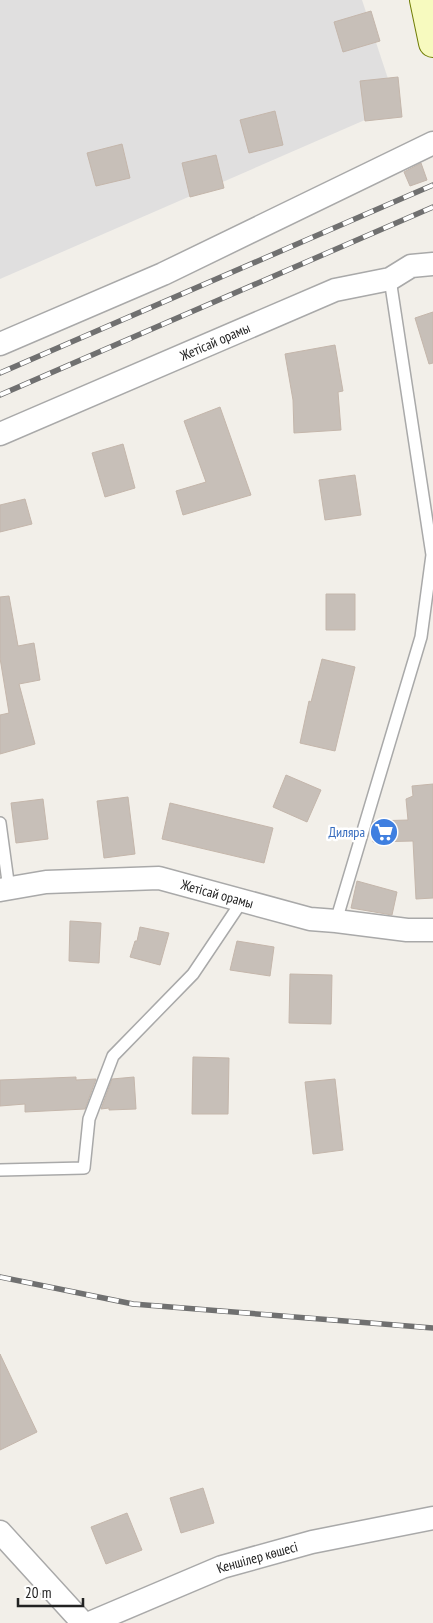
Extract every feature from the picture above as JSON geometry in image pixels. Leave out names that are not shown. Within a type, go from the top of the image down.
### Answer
[{"type":"main road","points":[[424,0],[433,43]]},
{"type":"street","points":[[0,344],[163,274],[433,144]]},
{"type":"street","name":"Жетісай орамы","points":[[0,434],[335,290],[390,279],[411,266],[433,264]]},
{"type":"street","name":"Жетісай орамы","points":[[4,889],[46,882],[159,878],[310,919],[407,930],[433,930]]},
{"type":"street","name":"Кеншілер көшесі","points":[[90,1623],[222,1567],[312,1542],[433,1518]]},
{"type":"street","points":[[0,1532],[83,1623]]},
{"type":"lane","points":[[336,921],[421,637],[432,555],[390,279]]},
{"type":"lane","points":[[0,823],[4,889]]},
{"type":"lane","points":[[0,1170],[84,1168],[89,1119],[113,1056],[193,974],[242,901]]},
{"type":"shaded area","points":[[0,0],[362,0],[397,106],[0,279]]},
{"type":"building","points":[[371,11],[380,41],[343,52],[334,22]]},
{"type":"building","points":[[398,77],[402,117],[365,121],[360,81]]},
{"type":"building","points":[[275,111],[283,145],[249,153],[240,120]]},
{"type":"building","points":[[122,144],[130,178],[96,186],[87,153]]},
{"type":"building","points":[[216,155],[224,188],[190,197],[182,163]]},
{"type":"building","points":[[421,163],[427,180],[410,186],[404,172]]},
{"type":"building","points":[[433,312],[433,363],[429,364],[415,318]]},
{"type":"building","points":[[335,345],[343,391],[338,392],[341,430],[294,433],[293,400],[285,354]]},
{"type":"building","points":[[220,407],[251,495],[183,515],[176,491],[206,482],[184,421]]},
{"type":"building","points":[[123,444],[135,488],[105,497],[92,453]]},
{"type":"building","points":[[355,475],[361,515],[325,520],[319,480]]},
{"type":"building","points":[[25,499],[32,524],[0,532],[0,505]]},
{"type":"building","points":[[326,594],[355,594],[355,630],[326,630]]},
{"type":"building","points":[[9,596],[18,646],[34,643],[40,680],[19,684],[35,744],[0,754],[0,715],[9,713],[0,658],[0,597]]},
{"type":"building","points":[[322,659],[355,667],[335,751],[300,743],[309,701],[311,702]]},
{"type":"building","points":[[286,775],[321,790],[307,822],[273,807]]},
{"type":"building","points":[[433,784],[433,898],[416,899],[413,841],[373,842],[373,823],[374,821],[408,820],[406,799],[413,796],[412,786]]},
{"type":"building","points":[[128,797],[135,854],[104,858],[97,801]]},
{"type":"building","points":[[43,799],[48,839],[16,843],[11,803]]},
{"type":"building","points":[[170,803],[273,828],[264,863],[162,839]]},
{"type":"building","points":[[357,881],[397,892],[392,915],[351,908]]},
{"type":"building","points":[[70,921],[101,923],[99,963],[69,961]]},
{"type":"building","points":[[140,927],[169,933],[160,965],[130,957],[135,941],[137,941]]},
{"type":"building","points":[[237,941],[274,947],[270,976],[230,970]]},
{"type":"building","points":[[290,974],[332,975],[331,1024],[289,1023]]},
{"type":"building","points":[[193,1057],[229,1058],[228,1114],[192,1114]]},
{"type":"building","points":[[76,1077],[76,1080],[96,1079],[85,1109],[25,1112],[25,1104],[0,1106],[0,1080]]},
{"type":"building","points":[[134,1077],[136,1109],[101,1109],[112,1079]]},
{"type":"building","points":[[335,1079],[343,1150],[313,1154],[305,1082]]},
{"type":"building","points":[[0,1354],[37,1432],[0,1450]]},
{"type":"building","points":[[203,1488],[214,1523],[181,1533],[170,1498]]},
{"type":"building","points":[[127,1513],[142,1550],[106,1564],[91,1527]]},
{"type":"railway","points":[[0,373],[433,185]]},
{"type":"railway","points":[[0,395],[433,207]]},
{"type":"railway","points":[[0,1277],[133,1304],[433,1328]]},
{"type":"place","name":"Диляра","points":[[384,832]]}]
